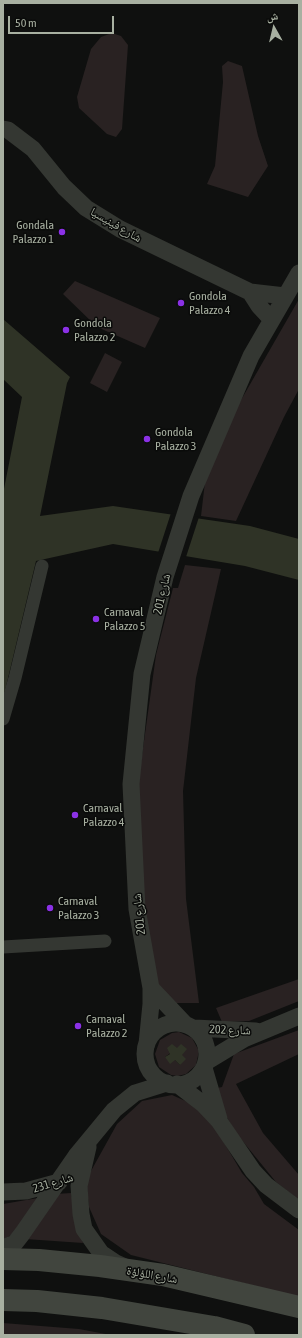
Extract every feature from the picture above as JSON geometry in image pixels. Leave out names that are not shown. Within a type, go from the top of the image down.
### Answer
[{"type":"main road","name":"شارع اللؤلؤة","points":[[3,1259],[77,1264],[162,1275],[299,1307]]},
{"type":"main road","points":[[3,1300],[37,1301],[102,1308],[214,1327],[244,1335]]},
{"type":"street","name":"شارع فينيسيا","points":[[3,129],[8,130],[33,149],[64,188],[86,208],[120,230],[250,292],[285,296]]},
{"type":"street","name":"شارع 201","points":[[134,1093],[146,1052],[152,1004],[151,988],[137,909],[131,784],[142,674],[165,577],[191,496],[236,390],[256,348],[299,273]]},
{"type":"street","points":[[250,292],[259,306],[272,320]]},
{"type":"street","points":[[3,719],[15,678],[42,566]]},
{"type":"street","points":[[3,947],[105,941]]},
{"type":"street","points":[[151,988],[201,1035],[207,1053],[205,1065],[219,1121]]},
{"type":"street","name":"شارع 202","points":[[205,1065],[244,1039],[299,1016]]},
{"type":"street","points":[[190,1026],[176,1023],[162,1027],[151,1036],[146,1052],[154,1074],[172,1083],[203,1104],[219,1121],[253,1171],[266,1185],[299,1210]]},
{"type":"street","name":"شارع 202","points":[[190,1026],[243,1032],[266,1030]]},
{"type":"street","points":[[172,1083],[183,1083],[195,1078],[205,1065]]},
{"type":"street","name":"شارع 201","points":[[3,1248],[15,1242],[91,1137],[114,1110],[134,1093],[172,1083]]},
{"type":"street","name":"شارع 201","points":[[91,1137],[80,1175],[79,1200],[84,1229],[101,1253],[116,1263],[162,1275]]},
{"type":"street","name":"شارع 231","points":[[3,1192],[26,1191],[80,1175]]},
{"type":"shaded area","points":[[112,33],[121,36],[128,45],[122,129],[116,137],[107,134],[79,108],[77,97],[91,49],[101,37]]},
{"type":"shaded area","points":[[228,61],[242,66],[258,136],[268,166],[248,197],[207,184],[215,166],[223,82],[222,66]]},
{"type":"shaded area","points":[[75,281],[160,318],[145,348],[97,327],[63,294]]},
{"type":"shaded area","points":[[299,299],[299,389],[284,417],[236,521],[201,516],[205,482],[233,414]]},
{"type":"shaded area","points":[[3,319],[70,377],[67,383],[40,516],[113,506],[250,526],[299,539],[299,580],[245,566],[113,544],[36,561],[3,699],[3,494],[22,397],[3,379]]},
{"type":"shaded area","points":[[105,353],[122,362],[107,392],[90,383]]},
{"type":"shaded area","points":[[185,565],[221,569],[196,678],[183,791],[186,899],[199,1003],[170,1003],[153,984],[139,886],[139,777],[156,655],[173,588],[178,588]]},
{"type":"shaded area","points":[[299,979],[299,1001],[249,1021],[222,1022],[216,1008]]},
{"type":"shaded area","points":[[299,1030],[299,1054],[236,1084],[263,1133],[299,1175],[299,1200],[276,1182],[236,1133],[222,1109],[217,1088],[222,1087],[234,1054]]},
{"type":"shaded area","points":[[179,1032],[192,1038],[199,1051],[196,1065],[186,1074],[178,1076],[171,1075],[159,1067],[155,1054],[160,1040],[172,1033]],"holes":[[[177,1048],[182,1055],[180,1065],[175,1060],[165,1057]]]},
{"type":"shaded area","points":[[172,1044],[177,1048],[181,1044],[187,1049],[182,1055],[186,1059],[180,1065],[175,1060],[170,1064],[165,1057],[170,1054],[167,1048]]},
{"type":"shaded area","points":[[172,1095],[190,1103],[209,1117],[242,1173],[254,1187],[264,1204],[299,1230],[299,1297],[131,1255],[101,1234],[89,1207],[86,1180],[117,1124],[142,1101]]},
{"type":"shaded area","points":[[71,1193],[83,1243],[25,1239],[56,1194]]},
{"type":"shaded area","points":[[38,1198],[18,1231],[3,1240],[3,1204]]},
{"type":"shaded area","points":[[3,1323],[79,1329],[111,1335],[3,1335]]},
{"type":"pier","points":[[171,513],[199,517],[186,557],[158,553]]},
{"type":"place","name":"Gondala Palazzo 1","points":[[62,232]]},
{"type":"place","name":"Gondola Palazzo 4","points":[[181,303]]},
{"type":"place","name":"Gondola Palazzo 2","points":[[66,330]]},
{"type":"place","name":"Gondola Palazzo 3","points":[[147,439]]},
{"type":"place","name":"Carnaval Palazzo 5","points":[[96,619]]},
{"type":"place","name":"Carnaval Palazzo 4","points":[[75,815]]},
{"type":"place","name":"Carnaval Palazzo 3","points":[[50,908]]},
{"type":"place","name":"Carnaval Palazzo 2","points":[[78,1026]]}]
